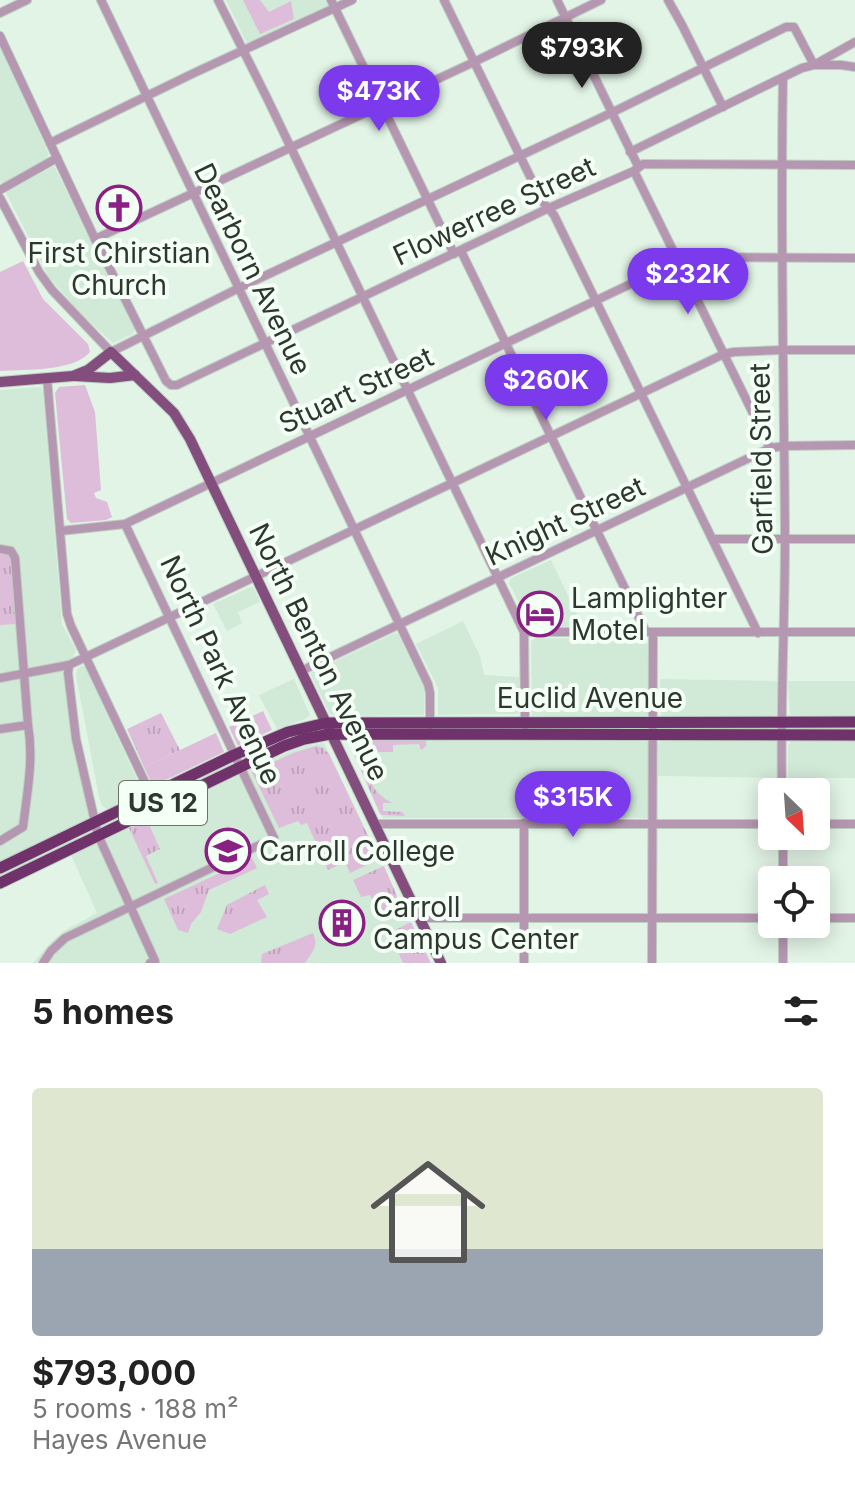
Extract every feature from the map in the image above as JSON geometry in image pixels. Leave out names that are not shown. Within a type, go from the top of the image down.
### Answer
[{"type":"highway","name":"Euclid Avenue","points":[[328,728],[781,728],[855,722]]},
{"type":"highway","name":"US 12","points":[[0,868],[151,795],[328,728]]},
{"type":"highway","name":"Euclid Avenue","points":[[781,728],[855,735]]},
{"type":"highway","name":"US 12","points":[[0,883],[237,761]]},
{"type":"main road","points":[[73,376],[88,370],[111,352],[135,375]]},
{"type":"main road","points":[[0,382],[135,375]]},
{"type":"main road","name":"North Benton Avenue","points":[[135,375],[179,420],[190,439],[441,963]]},
{"type":"street","points":[[0,13],[27,0]]},
{"type":"street","name":"Dearborn Avenue","points":[[101,0],[428,684],[430,728]]},
{"type":"street","points":[[218,0],[524,632],[525,728]]},
{"type":"street","points":[[50,143],[333,4],[352,0]]},
{"type":"street","points":[[444,0],[542,201],[554,215],[643,393],[758,633]]},
{"type":"street","points":[[557,0],[770,448]]},
{"type":"street","points":[[95,239],[601,0]]},
{"type":"street","points":[[668,0],[723,107]]},
{"type":"street","points":[[333,4],[428,199],[505,343],[650,632],[654,728],[652,963]]},
{"type":"street","points":[[0,198],[39,272],[111,352],[791,26],[798,32],[814,65]]},
{"type":"street","points":[[0,36],[143,335]]},
{"type":"street","points":[[814,65],[855,42]]},
{"type":"street","points":[[630,152],[802,68],[814,65],[855,67]]},
{"type":"street","name":"Garfield Street","points":[[782,778],[785,539],[783,78]]},
{"type":"street","points":[[0,190],[57,158]]},
{"type":"street","name":"Flowerree Street","points":[[143,335],[166,381],[177,385],[643,164],[855,165]]},
{"type":"street","name":"Stuart Street","points":[[60,531],[125,524],[689,257],[855,258]]},
{"type":"street","points":[[0,678],[69,665],[724,354],[855,350]]},
{"type":"street","points":[[47,378],[67,614],[151,795]]},
{"type":"street","name":"Knight Street","points":[[301,671],[770,448],[855,445]]},
{"type":"street","name":"North Park Avenue","points":[[125,524],[274,838],[131,907]]},
{"type":"street","points":[[713,539],[855,539]]},
{"type":"street","points":[[0,549],[11,551],[15,558],[31,749],[23,827],[0,841]]},
{"type":"street","points":[[524,632],[855,632]]},
{"type":"street","points":[[69,665],[76,739],[98,835],[155,961],[150,963]]},
{"type":"street","points":[[0,729],[28,725]]},
{"type":"street","points":[[524,823],[524,963]]},
{"type":"street","points":[[374,824],[758,824]]},
{"type":"street","points":[[830,824],[855,824]]},
{"type":"street","points":[[43,963],[65,938],[131,907]]},
{"type":"street","points":[[419,918],[758,918]]},
{"type":"street","points":[[830,918],[855,918]]},
{"type":"street","points":[[783,938],[783,963]]},
{"type":"shaded area","points":[[226,0],[327,0],[330,6],[247,44]]},
{"type":"shaded area","points":[[0,47],[49,154],[45,161],[2,184],[0,181]]},
{"type":"shaded area","points":[[54,166],[135,329],[133,334],[113,343],[79,312],[49,277],[6,193]]},
{"type":"shaded area","points":[[41,387],[62,624],[76,650],[66,674],[72,735],[89,815],[88,820],[0,862],[0,390]]},
{"type":"shaded area","points":[[551,560],[583,627],[531,627],[509,583],[511,578]]},
{"type":"shaded area","points":[[251,587],[260,602],[238,612],[242,623],[227,631],[213,604]]},
{"type":"shaded area","points":[[463,621],[480,656],[484,675],[519,677],[519,714],[438,715],[438,688],[416,644]]},
{"type":"shaded area","points":[[395,633],[425,689],[424,715],[330,714],[310,673]]},
{"type":"shaded area","points":[[536,638],[645,639],[649,647],[649,714],[532,716],[531,641]]},
{"type":"shaded area","points":[[82,666],[140,786],[139,796],[108,809],[102,806],[99,797],[76,675],[77,669]]},
{"type":"shaded area","points":[[294,679],[310,715],[277,729],[259,695]]},
{"type":"shaded area","points":[[660,679],[779,681],[779,714],[661,716]]},
{"type":"shaded area","points":[[788,681],[855,681],[855,716],[790,715]]},
{"type":"shaded area","points":[[365,740],[647,741],[649,818],[383,818],[353,752],[355,744]]},
{"type":"shaded area","points":[[662,740],[775,741],[779,743],[779,778],[658,776],[658,743]]},
{"type":"shaded area","points":[[791,741],[855,741],[855,778],[788,778],[788,746]]},
{"type":"shaded area","name":"Carroll College","points":[[324,743],[429,963],[33,963],[64,931],[97,913],[71,855],[284,754]]},
{"type":"green space","points":[[243,0],[260,0],[269,12],[291,1],[294,19],[260,34]]},
{"type":"green space","points":[[23,261],[43,299],[88,344],[90,352],[82,358],[61,366],[0,371],[0,272]]},
{"type":"green space","points":[[85,385],[95,412],[101,490],[94,493],[96,498],[107,502],[112,517],[71,523],[67,519],[55,393],[59,387]]},
{"type":"green space","points":[[0,551],[12,558],[16,624],[0,625]]},
{"type":"green space","points":[[263,711],[272,730],[238,746],[229,727]]},
{"type":"green space","points":[[161,713],[180,750],[144,767],[127,729]]},
{"type":"green space","points":[[216,733],[224,752],[153,786],[144,767]]},
{"type":"green space","points":[[365,740],[426,740],[426,746],[421,750],[419,744],[393,745],[393,752],[372,754],[372,783],[379,794],[392,803],[383,803],[383,811],[402,812],[405,816],[380,814],[353,752],[355,744]]},
{"type":"green space","points":[[316,746],[329,754],[379,859],[350,873],[345,862],[328,870],[307,823],[301,825],[298,821],[279,828],[252,772]]},
{"type":"green space","points":[[147,820],[160,849],[146,856],[158,883],[155,884],[129,828]]},
{"type":"green space","points":[[252,858],[257,868],[209,890],[201,912],[188,933],[178,930],[164,899]]},
{"type":"green space","points":[[384,866],[397,896],[389,919],[382,920],[370,895],[361,897],[353,880]]},
{"type":"green space","points":[[265,885],[269,894],[257,900],[267,917],[230,934],[217,929],[227,905]]},
{"type":"green space","points":[[411,922],[431,963],[403,963],[389,933]]},
{"type":"green space","points":[[313,933],[315,945],[305,963],[261,963],[262,954]]},
{"type":"place","name":"First Chirstian Church","points":[[119,208]]},
{"type":"place","name":"Lamplighter Motel","points":[[540,614]]},
{"type":"place","name":"Carroll College","points":[[228,851]]},
{"type":"place","name":"Carroll Campus Center","points":[[342,923]]}]
